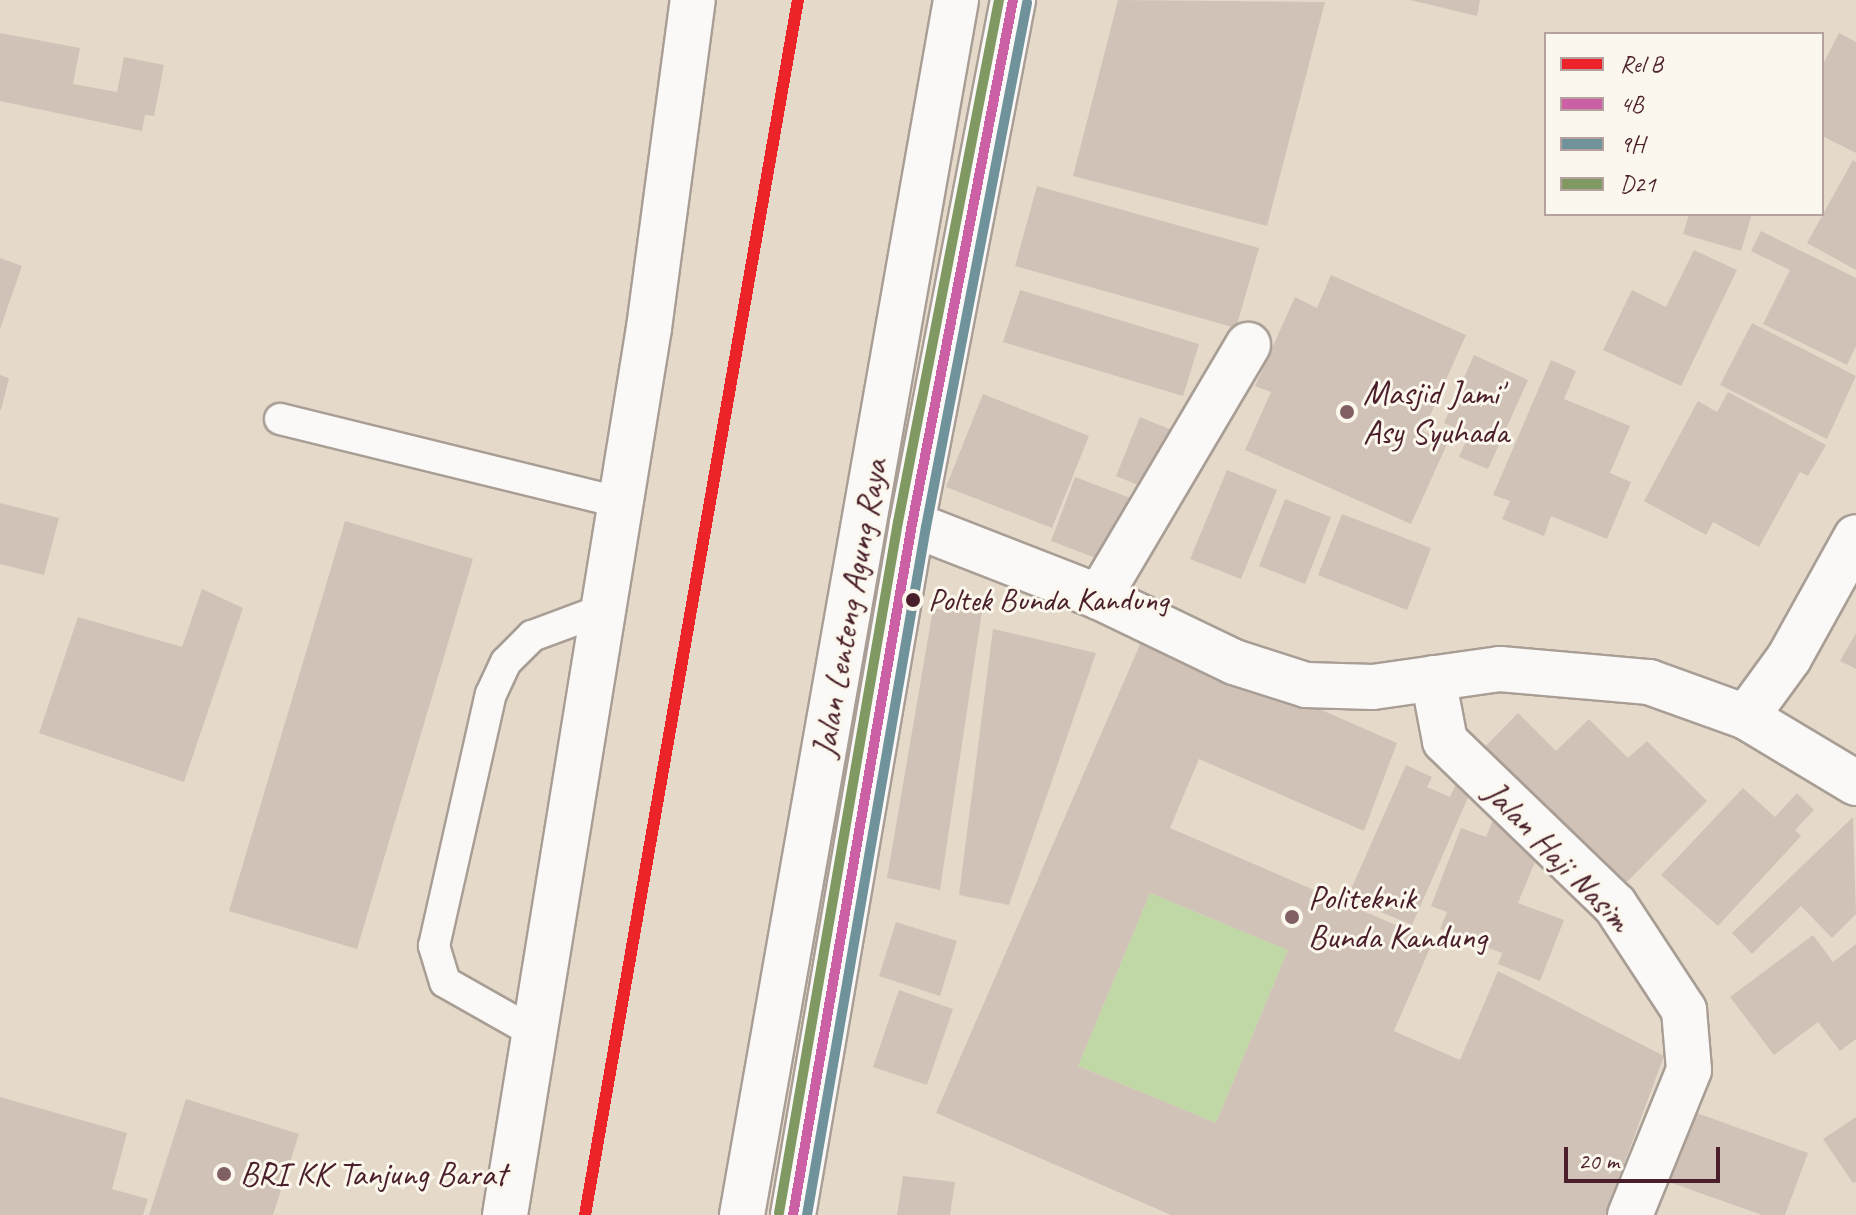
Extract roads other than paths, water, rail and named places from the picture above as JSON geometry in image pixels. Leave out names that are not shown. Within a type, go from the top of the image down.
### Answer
[{"type":"main road","points":[[505,1215],[622,503],[693,0]]},
{"type":"main road","name":"Jalan Lenteng Agung Raya","points":[[742,1215],[956,0]]},
{"type":"main road","points":[[793,1215],[912,524],[1013,0]]},
{"type":"main road","points":[[1099,597],[1248,345]]},
{"type":"main road","points":[[912,524],[1099,597],[1234,662],[1306,685],[1373,687],[1500,669],[1649,682],[1746,717],[1856,783]]},
{"type":"main road","points":[[1746,717],[1789,658],[1856,537]]},
{"type":"main road","name":"Jalan Haji Nasim","points":[[1433,678],[1445,741],[1615,905],[1684,1010],[1689,1070],[1630,1215]]},
{"type":"lane","points":[[280,419],[622,503]]},
{"type":"lane","points":[[535,1033],[445,982],[434,946],[491,694],[506,662],[532,636],[605,609]]},
{"type":"rail line","name":"B","points":[[585,1215],[798,0]]},
{"type":"place","name":"Masjid Jami' Asy Syuhada","points":[[1347,412]]},
{"type":"place","name":"Poltek Bunda Kandung","points":[[913,600]]},
{"type":"place","name":"Politeknik Bunda Kandung","points":[[1292,917]]},
{"type":"place","name":"BRI KK Tanjung Barat","points":[[224,1174]]}]
